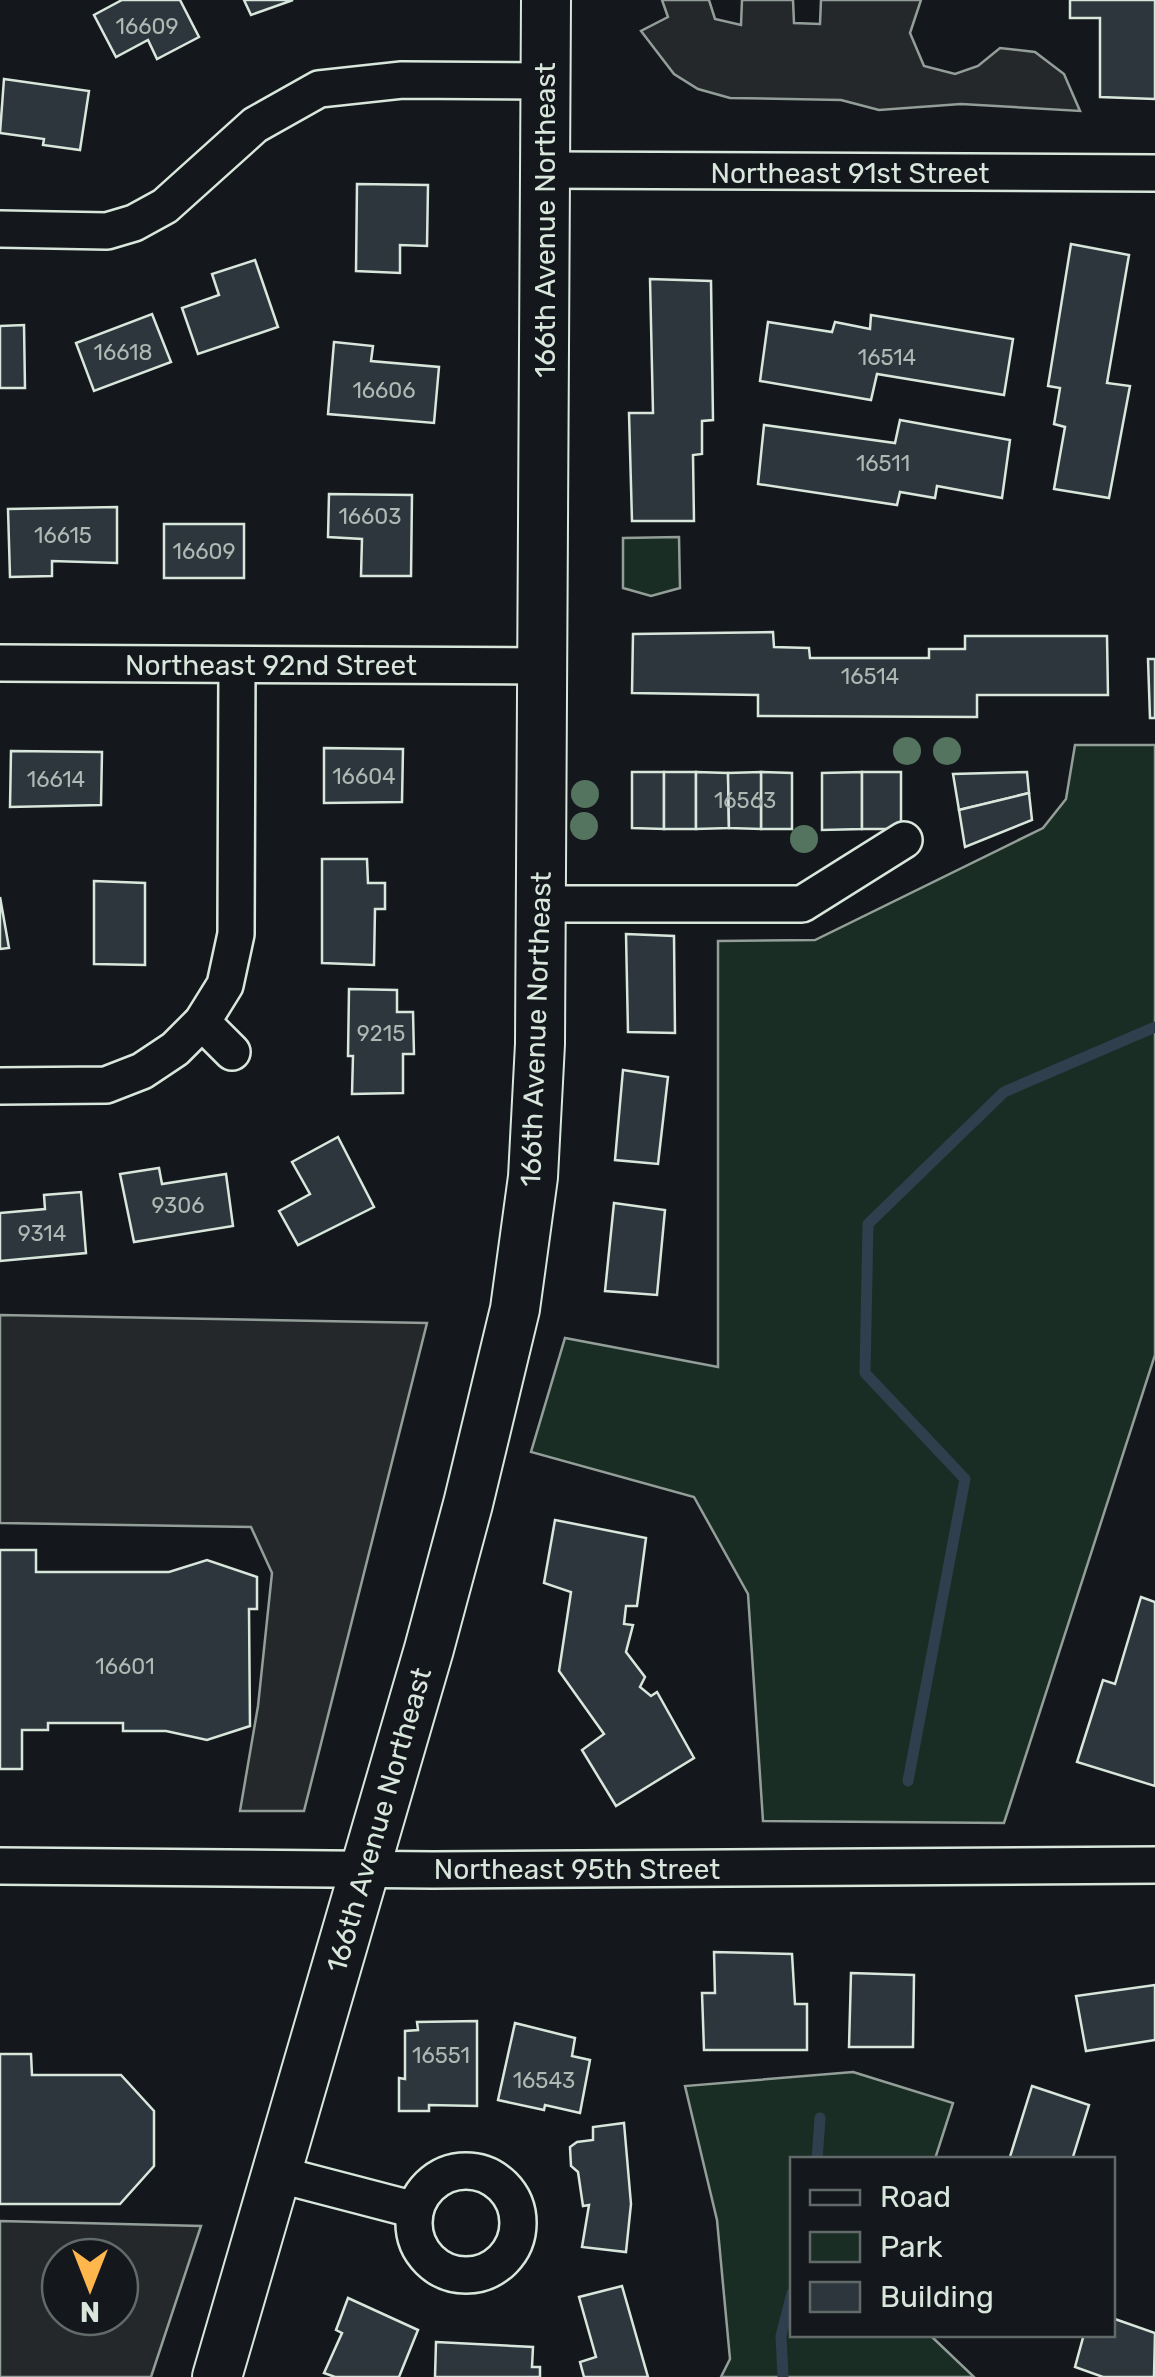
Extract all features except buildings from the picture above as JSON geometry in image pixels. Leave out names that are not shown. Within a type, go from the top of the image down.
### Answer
[{"type":"street","name":"166th Avenue Northeast","points":[[217,2377],[434,1631],[515,1309],[538,1110],[546,0]]},
{"type":"street","points":[[0,229],[107,231],[134,223],[165,206],[255,125],[319,89],[402,80],[545,81]]},
{"type":"street","name":"Northeast 91st Street","points":[[545,170],[1155,173]]},
{"type":"street","name":"Northeast 92nd Street","points":[[0,663],[542,666]]},
{"type":"street","points":[[0,1086],[106,1085],[142,1071],[175,1049],[202,1022],[225,985],[236,934],[237,665]]},
{"type":"street","points":[[542,904],[802,904],[904,840]]},
{"type":"street","points":[[202,1022],[232,1052]]},
{"type":"street","name":"Northeast 95th Street","points":[[0,1866],[364,1870],[1155,1865]]},
{"type":"street","points":[[277,2174],[415,2210]]},
{"type":"green space","points":[[679,537],[680,588],[651,596],[623,588],[623,538]]},
{"type":"green space","points":[[1075,745],[1155,745],[1155,1355],[1004,1823],[763,1821],[748,1594],[694,1497],[531,1452],[565,1338],[718,1367],[718,941],[815,940],[1043,828],[1066,799]]},
{"type":"green space","points":[[853,2072],[953,2103],[936,2157],[790,2157],[790,2337],[932,2337],[974,2377],[721,2377],[730,2359],[717,2220],[685,2086]]},
{"type":"shaded area","points":[[662,0],[709,0],[715,19],[741,25],[742,0],[793,0],[794,23],[820,24],[821,0],[921,0],[910,33],[924,66],[955,74],[978,66],[1000,48],[1035,52],[1064,74],[1080,111],[961,104],[879,110],[841,100],[730,98],[698,89],[674,74],[641,31],[668,17]]},
{"type":"shaded area","points":[[0,1315],[427,1323],[304,1811],[240,1811],[258,1706],[272,1573],[251,1527],[0,1523]]},
{"type":"shaded area","points":[[0,2221],[201,2226],[151,2377],[0,2377]]},
{"type":"waterway","points":[[908,1781],[965,1479],[865,1373],[868,1224],[1004,1092],[1155,1027]]},
{"type":"waterway","points":[[817,2157],[820,2118]]},
{"type":"waterway","points":[[783,2377],[781,2336],[790,2301]]}]
